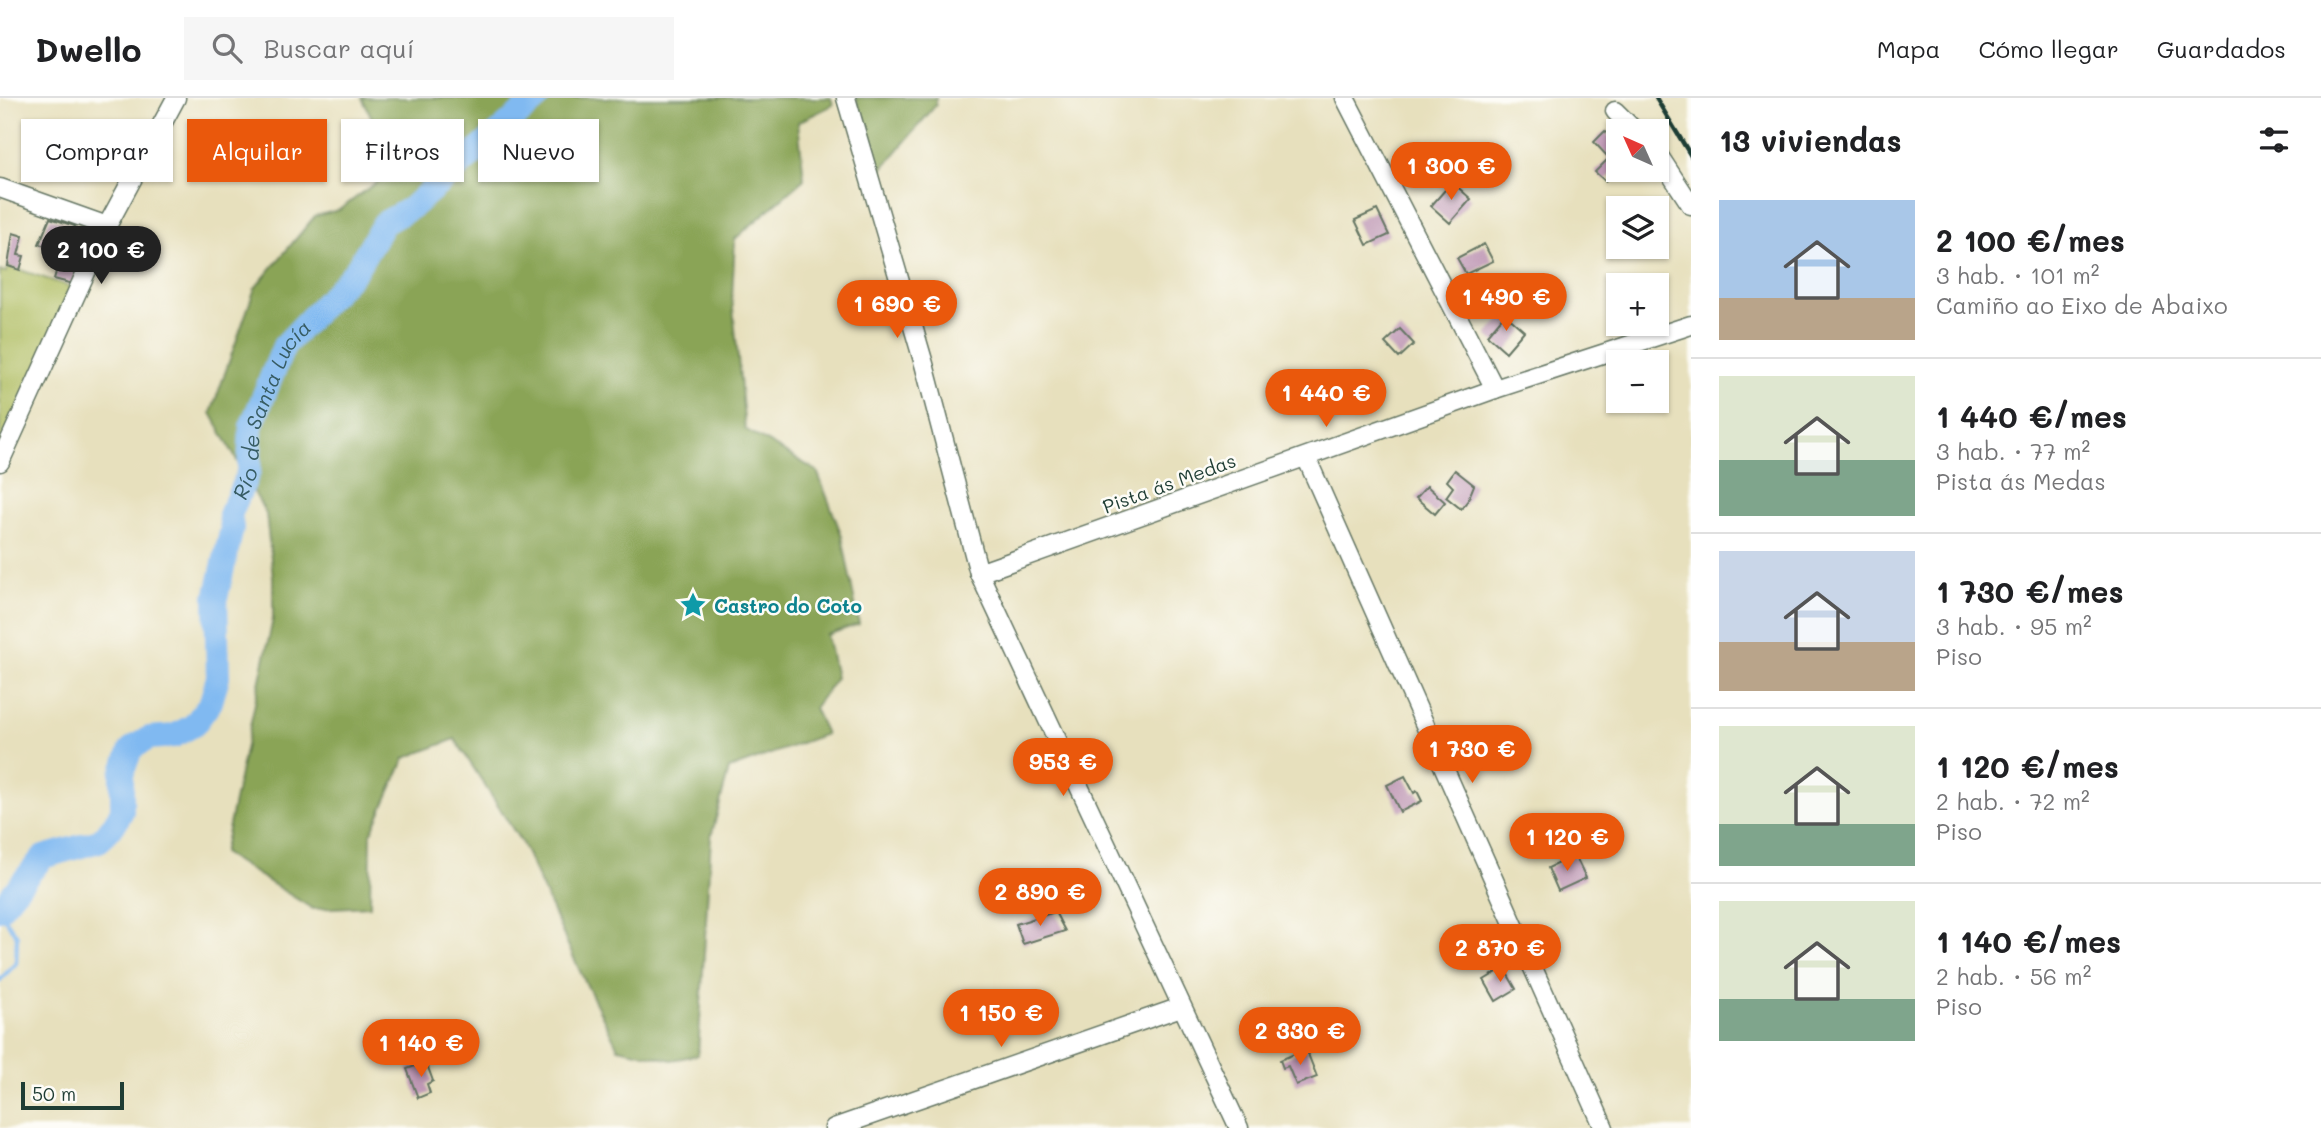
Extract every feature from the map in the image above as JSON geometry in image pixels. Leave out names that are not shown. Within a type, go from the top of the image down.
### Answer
[{"type":"street","points":[[0,462],[107,226],[176,98]]},
{"type":"street","points":[[846,98],[924,364],[979,573],[1239,1128]]},
{"type":"street","points":[[1345,98],[1495,388]]},
{"type":"street","points":[[1615,111],[1623,119]]},
{"type":"street","points":[[1670,173],[1691,205]]},
{"type":"street","points":[[0,188],[107,226]]},
{"type":"street","name":"Pista ás Medas","points":[[979,573],[1495,388],[1691,325]]},
{"type":"street","points":[[1306,457],[1604,1128]]},
{"type":"street","points":[[834,1128],[1181,1007]]},
{"type":"green space","points":[[362,98],[831,98],[833,105],[798,122],[804,179],[735,239],[732,298],[745,429],[817,471],[842,536],[859,624],[827,635],[836,678],[814,708],[826,734],[729,769],[711,837],[698,1055],[672,1060],[618,1048],[523,845],[455,739],[405,758],[371,833],[370,906],[313,909],[223,853],[273,619],[273,577],[266,514],[211,413],[255,288],[315,216],[339,210],[377,182],[464,182],[464,119],[372,119]]},
{"type":"green space","points":[[856,98],[936,98],[936,105],[876,176]]},
{"type":"green space","points":[[8,266],[75,288],[0,446],[0,271],[6,272]]},
{"type":"building","points":[[1605,131],[1606,155],[1594,142]]},
{"type":"building","points":[[1606,161],[1605,181],[1595,172]]},
{"type":"building","points":[[1452,182],[1471,199],[1450,223],[1431,206]]},
{"type":"building","points":[[1377,210],[1389,235],[1367,245],[1355,220]]},
{"type":"building","points":[[50,218],[75,226],[70,243],[84,247],[73,284],[54,279],[60,258],[65,260],[66,253],[39,244]]},
{"type":"building","points":[[13,233],[23,236],[18,255],[24,256],[20,270],[8,266]]},
{"type":"building","points":[[1484,244],[1493,261],[1466,274],[1457,258]]},
{"type":"building","points":[[1505,314],[1524,331],[1506,352],[1487,335]]},
{"type":"building","points":[[1400,329],[1414,344],[1399,358],[1385,343]]},
{"type":"building","points":[[1455,470],[1474,485],[1461,509],[1446,497],[1453,487],[1447,481]]},
{"type":"building","points":[[1427,486],[1445,502],[1435,514],[1416,498]]},
{"type":"building","points":[[1405,776],[1414,793],[1417,791],[1422,801],[1400,812],[1387,785]]},
{"type":"building","points":[[1575,855],[1586,878],[1558,891],[1548,868]]},
{"type":"building","points":[[1055,912],[1065,931],[1023,944],[1016,924]]},
{"type":"building","points":[[1504,968],[1516,989],[1496,1001],[1484,980]]},
{"type":"building","points":[[1306,1049],[1317,1077],[1296,1085],[1288,1066],[1283,1068],[1280,1060]]},
{"type":"building","points":[[426,1062],[433,1081],[427,1084],[430,1093],[418,1098],[407,1069]]},
{"type":"waterway","name":"Río de Santa Lucía","points":[[0,909],[43,857],[99,841],[114,825],[122,811],[122,774],[131,749],[149,738],[174,736],[194,725],[211,702],[218,677],[216,598],[232,528],[230,515],[249,471],[251,427],[284,346],[355,271],[384,223],[411,208],[538,98]]},
{"type":"waterway","points":[[0,912],[17,936],[16,963],[0,980]]},
{"type":"railway","points":[[1656,98],[1691,156]]},
{"type":"place","name":"Castro do Coto","points":[[693,605]]}]
